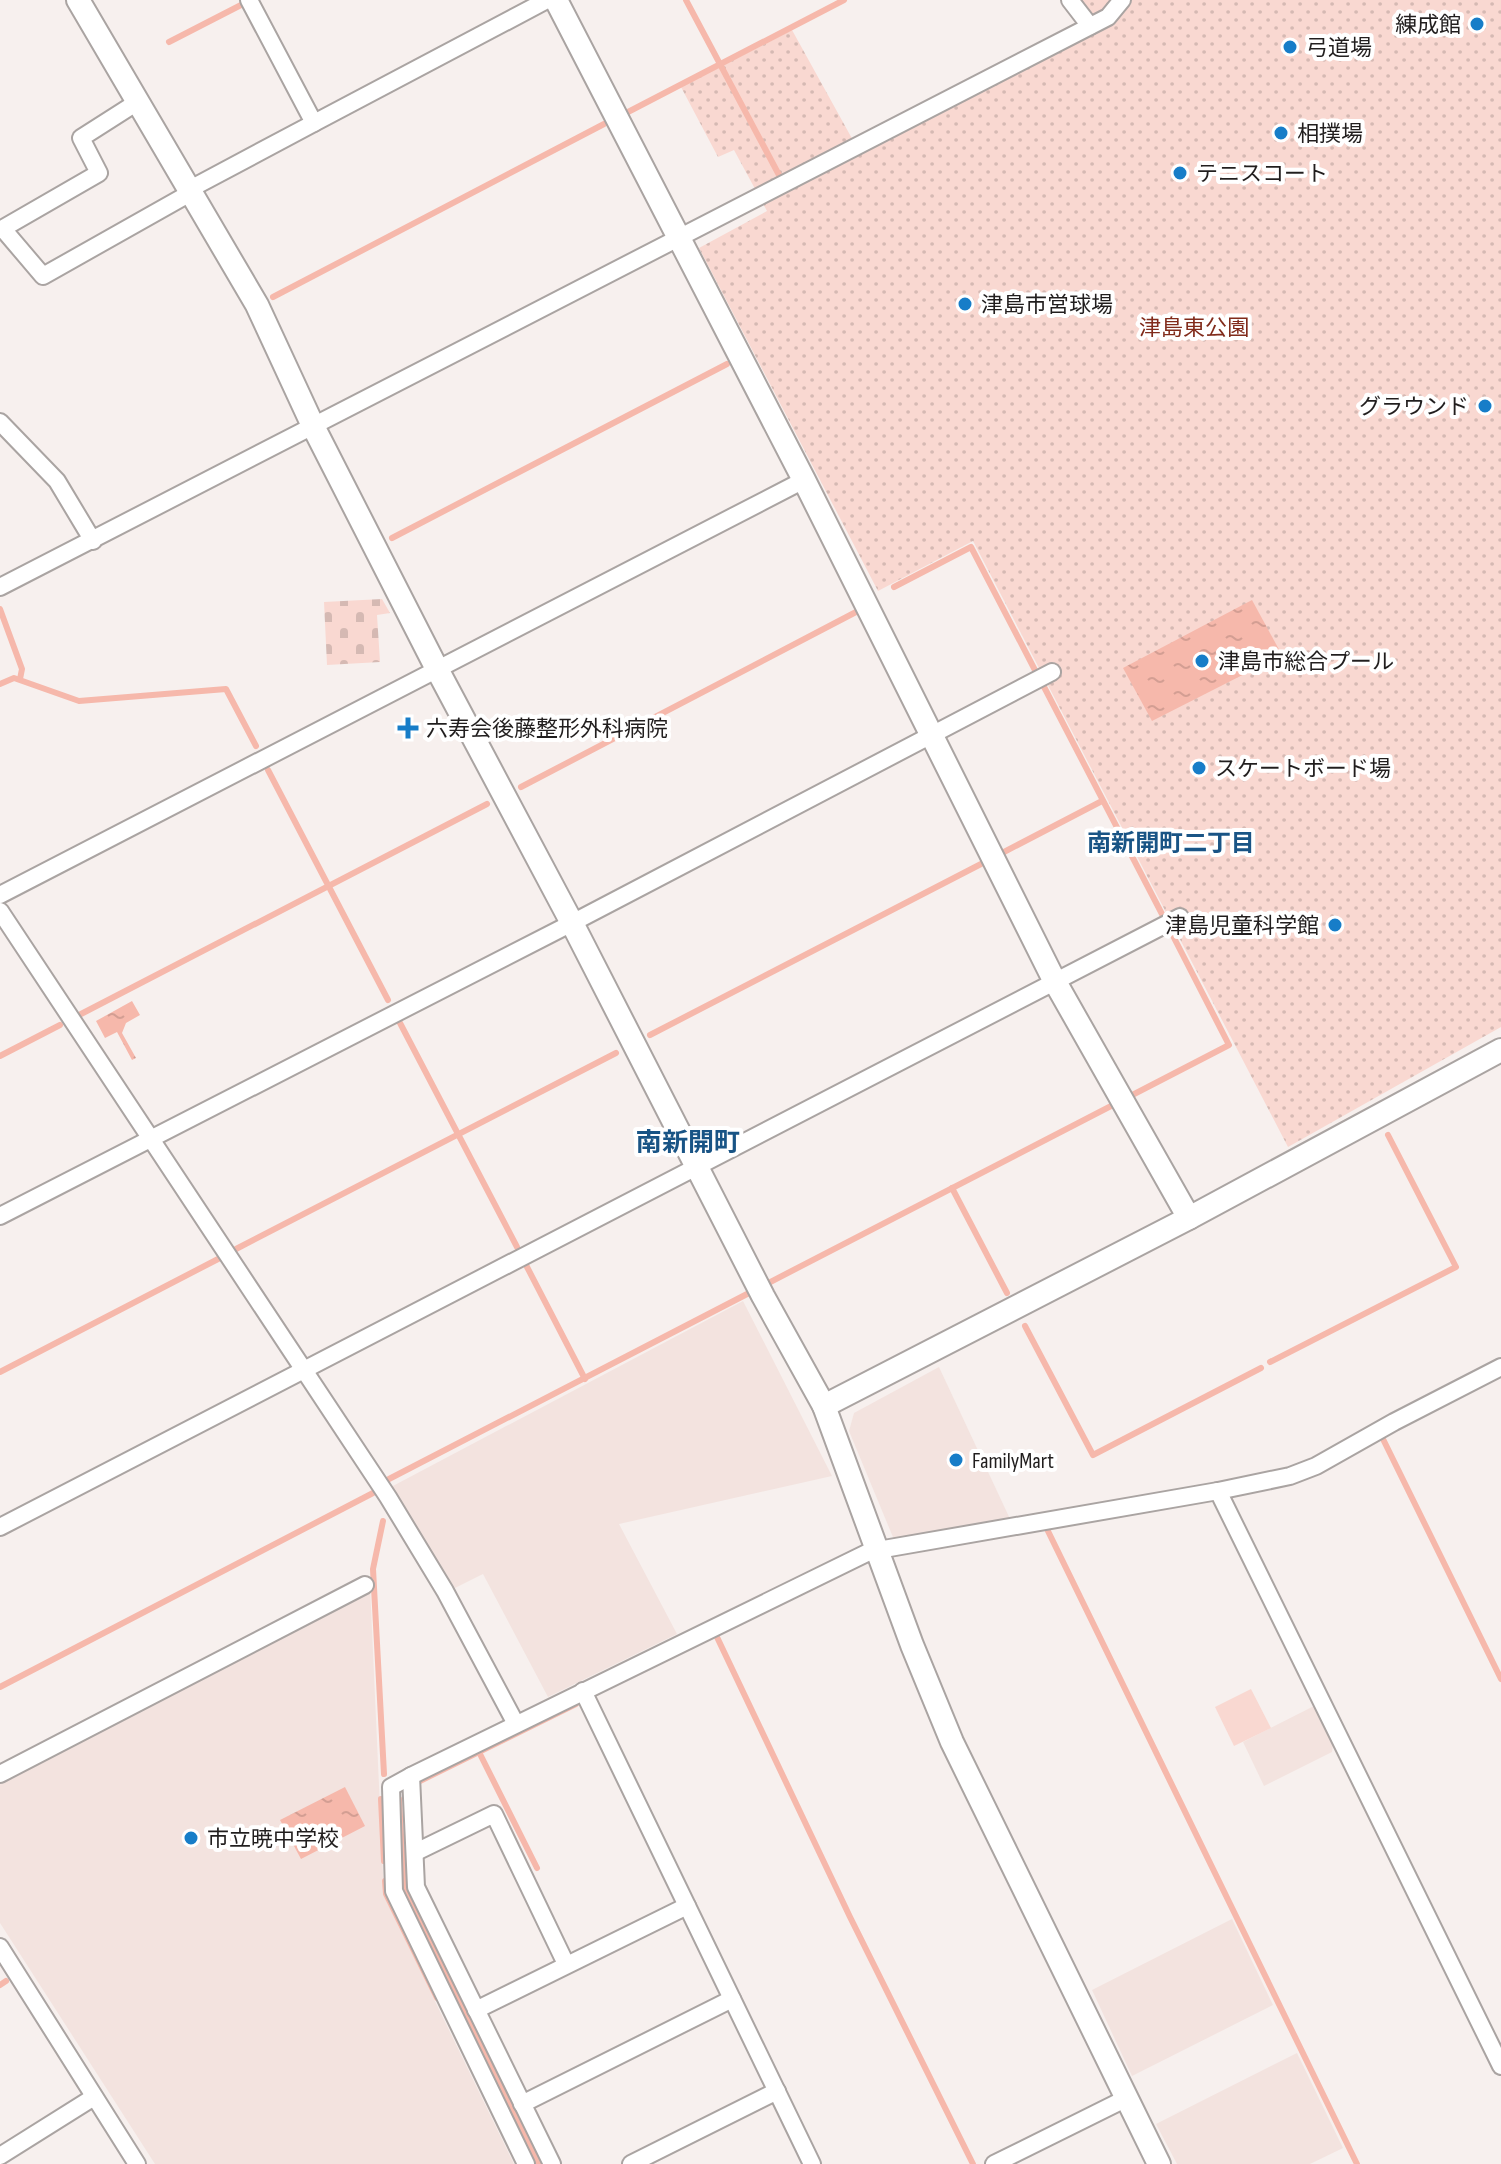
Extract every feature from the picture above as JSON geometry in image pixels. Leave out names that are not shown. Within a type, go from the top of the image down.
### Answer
[{"type":"street","points":[[78,0],[257,305],[314,428],[437,669],[572,923],[759,1288],[824,1406],[915,1653],[952,1742],[1159,2164]]},
{"type":"street","points":[[249,0],[314,123]]},
{"type":"street","points":[[139,101],[81,138],[99,173],[2,230],[43,276],[191,190],[547,0]]},
{"type":"street","points":[[556,0],[804,480],[1054,980],[1189,1218]]},
{"type":"street","points":[[1070,0],[1090,26]]},
{"type":"street","points":[[0,587],[1108,17],[1122,0]]},
{"type":"street","points":[[0,422],[57,481],[93,541]]},
{"type":"street","points":[[0,895],[804,480]]},
{"type":"street","points":[[0,1216],[572,923],[1052,672]]},
{"type":"street","points":[[0,911],[388,1497],[437,1577],[516,1724]]},
{"type":"street","points":[[0,1527],[1180,917]]},
{"type":"street","points":[[824,1406],[1189,1218],[1501,1050]]},
{"type":"street","points":[[526,2164],[394,1891],[391,1787],[878,1549],[1290,1476],[1316,1466],[1501,1367]]},
{"type":"street","points":[[1218,1491],[1501,2066]]},
{"type":"street","points":[[0,1774],[365,1585]]},
{"type":"street","points":[[583,1691],[812,2164]]},
{"type":"street","points":[[411,1776],[416,1887],[552,2164]]},
{"type":"street","points":[[416,1852],[494,1814],[566,1964]]},
{"type":"street","points":[[476,2010],[687,1906]]},
{"type":"street","points":[[0,1947],[137,2164]]},
{"type":"street","points":[[522,2104],[732,1999]]},
{"type":"street","points":[[631,2164],[777,2091]]},
{"type":"street","points":[[0,2156],[94,2097]]},
{"type":"street","points":[[994,2164],[1127,2098]]},
{"type":"shaded area","points":[[743,1301],[832,1476],[619,1524],[677,1634],[548,1697],[483,1574],[455,1588],[391,1487]]},
{"type":"shaded area","points":[[939,1367],[1011,1521],[895,1542],[849,1431],[854,1413]]},
{"type":"shaded area","name":"市立暁中学校","points":[[370,1586],[384,1896],[514,2164],[155,2164],[0,1923],[0,1780]]},
{"type":"shaded area","points":[[1314,1706],[1333,1745],[1332,1752],[1264,1786],[1243,1742]]},
{"type":"shaded area","points":[[1232,1919],[1273,2005],[1132,2076],[1092,1990]]},
{"type":"shaded area","points":[[1297,2053],[1343,2148],[1310,2164],[1177,2164],[1156,2124]]},
{"type":"green space","name":"津島東公園","points":[[1081,0],[1501,0],[1501,1027],[1288,1147],[973,541],[878,591],[699,248],[767,211],[734,150],[718,157],[681,87],[792,30],[860,153],[1085,37],[1091,13]]},
{"type":"green space","points":[[382,599],[390,613],[377,615],[380,662],[327,665],[324,602]]},
{"type":"green space","points":[[1251,1689],[1271,1728],[1234,1746],[1215,1707]]},
{"type":"water","name":"津島市総合プール","points":[[1252,600],[1282,655],[1152,721],[1123,668]]},
{"type":"water","points":[[132,1001],[140,1015],[126,1023],[122,1033],[136,1058],[132,1060],[117,1032],[105,1038],[96,1021]]},
{"type":"water","points":[[345,1787],[365,1826],[301,1859],[280,1820]]},
{"type":"waterway","points":[[686,0],[779,175]]},
{"type":"waterway","points":[[628,112],[844,0]]},
{"type":"waterway","points":[[169,42],[241,5]]},
{"type":"waterway","points":[[273,297],[604,124]]},
{"type":"waterway","points":[[392,538],[727,364]]},
{"type":"waterway","points":[[894,587],[971,547],[1037,674]]},
{"type":"waterway","points":[[0,609],[22,669],[20,679]]},
{"type":"waterway","points":[[521,787],[856,612]]},
{"type":"waterway","points":[[0,684],[14,678],[79,701],[226,689],[256,746]]},
{"type":"waterway","points":[[1042,683],[1163,916]]},
{"type":"waterway","points":[[268,770],[388,1000]]},
{"type":"waterway","points":[[1004,852],[1102,801]]},
{"type":"waterway","points":[[81,1014],[487,804]]},
{"type":"waterway","points":[[650,1035],[981,864]]},
{"type":"waterway","points":[[389,1479],[1229,1045],[1171,932]]},
{"type":"waterway","points":[[400,1023],[517,1247]]},
{"type":"waterway","points":[[0,1056],[60,1025]]},
{"type":"waterway","points":[[236,1249],[616,1053]]},
{"type":"waterway","points":[[1270,1362],[1456,1267],[1388,1135]]},
{"type":"waterway","points":[[952,1188],[1007,1293]]},
{"type":"waterway","points":[[0,1372],[220,1258]]},
{"type":"waterway","points":[[526,1265],[585,1379]]},
{"type":"waterway","points":[[1025,1326],[1093,1455],[1261,1368]]},
{"type":"waterway","points":[[1382,1437],[1501,1679]]},
{"type":"waterway","points":[[0,1687],[373,1493]]},
{"type":"waterway","points":[[383,1521],[373,1569],[384,1774]]},
{"type":"waterway","points":[[1046,1527],[1357,2164]]},
{"type":"waterway","points":[[716,1635],[850,1917],[973,2164]]},
{"type":"waterway","points":[[420,1781],[576,1704]]},
{"type":"waterway","points":[[479,1752],[537,1868]]},
{"type":"waterway","points":[[381,1799],[384,1861]]},
{"type":"waterway","points":[[399,1799],[404,1889],[539,2164]]},
{"type":"waterway","points":[[385,1881],[386,1894],[437,1998]]},
{"type":"waterway","points":[[0,1985],[6,1981]]},
{"type":"place","name":"練成館","points":[[1477,24]]},
{"type":"place","name":"弓道場","points":[[1290,47]]},
{"type":"place","name":"相撲場","points":[[1281,133]]},
{"type":"place","name":"テニスコート","points":[[1180,173]]},
{"type":"place","name":"津島市営球場","points":[[965,304]]},
{"type":"place","name":"グラウンド","points":[[1485,406]]},
{"type":"place","name":"津島市総合プール","points":[[1202,661]]},
{"type":"place","name":"六寿会後藤整形外科病院","points":[[408,728]]},
{"type":"place","name":"スケートボード場","points":[[1199,768]]},
{"type":"place","name":"津島児童科学館","points":[[1335,925]]},
{"type":"place","name":"FamilyMart","points":[[956,1460]]},
{"type":"place","name":"市立暁中学校","points":[[191,1838]]},
{"type":"district","name":"南新開町二丁目","points":[[1171,843]]},
{"type":"district","name":"南新開町","points":[[688,1142]]}]
